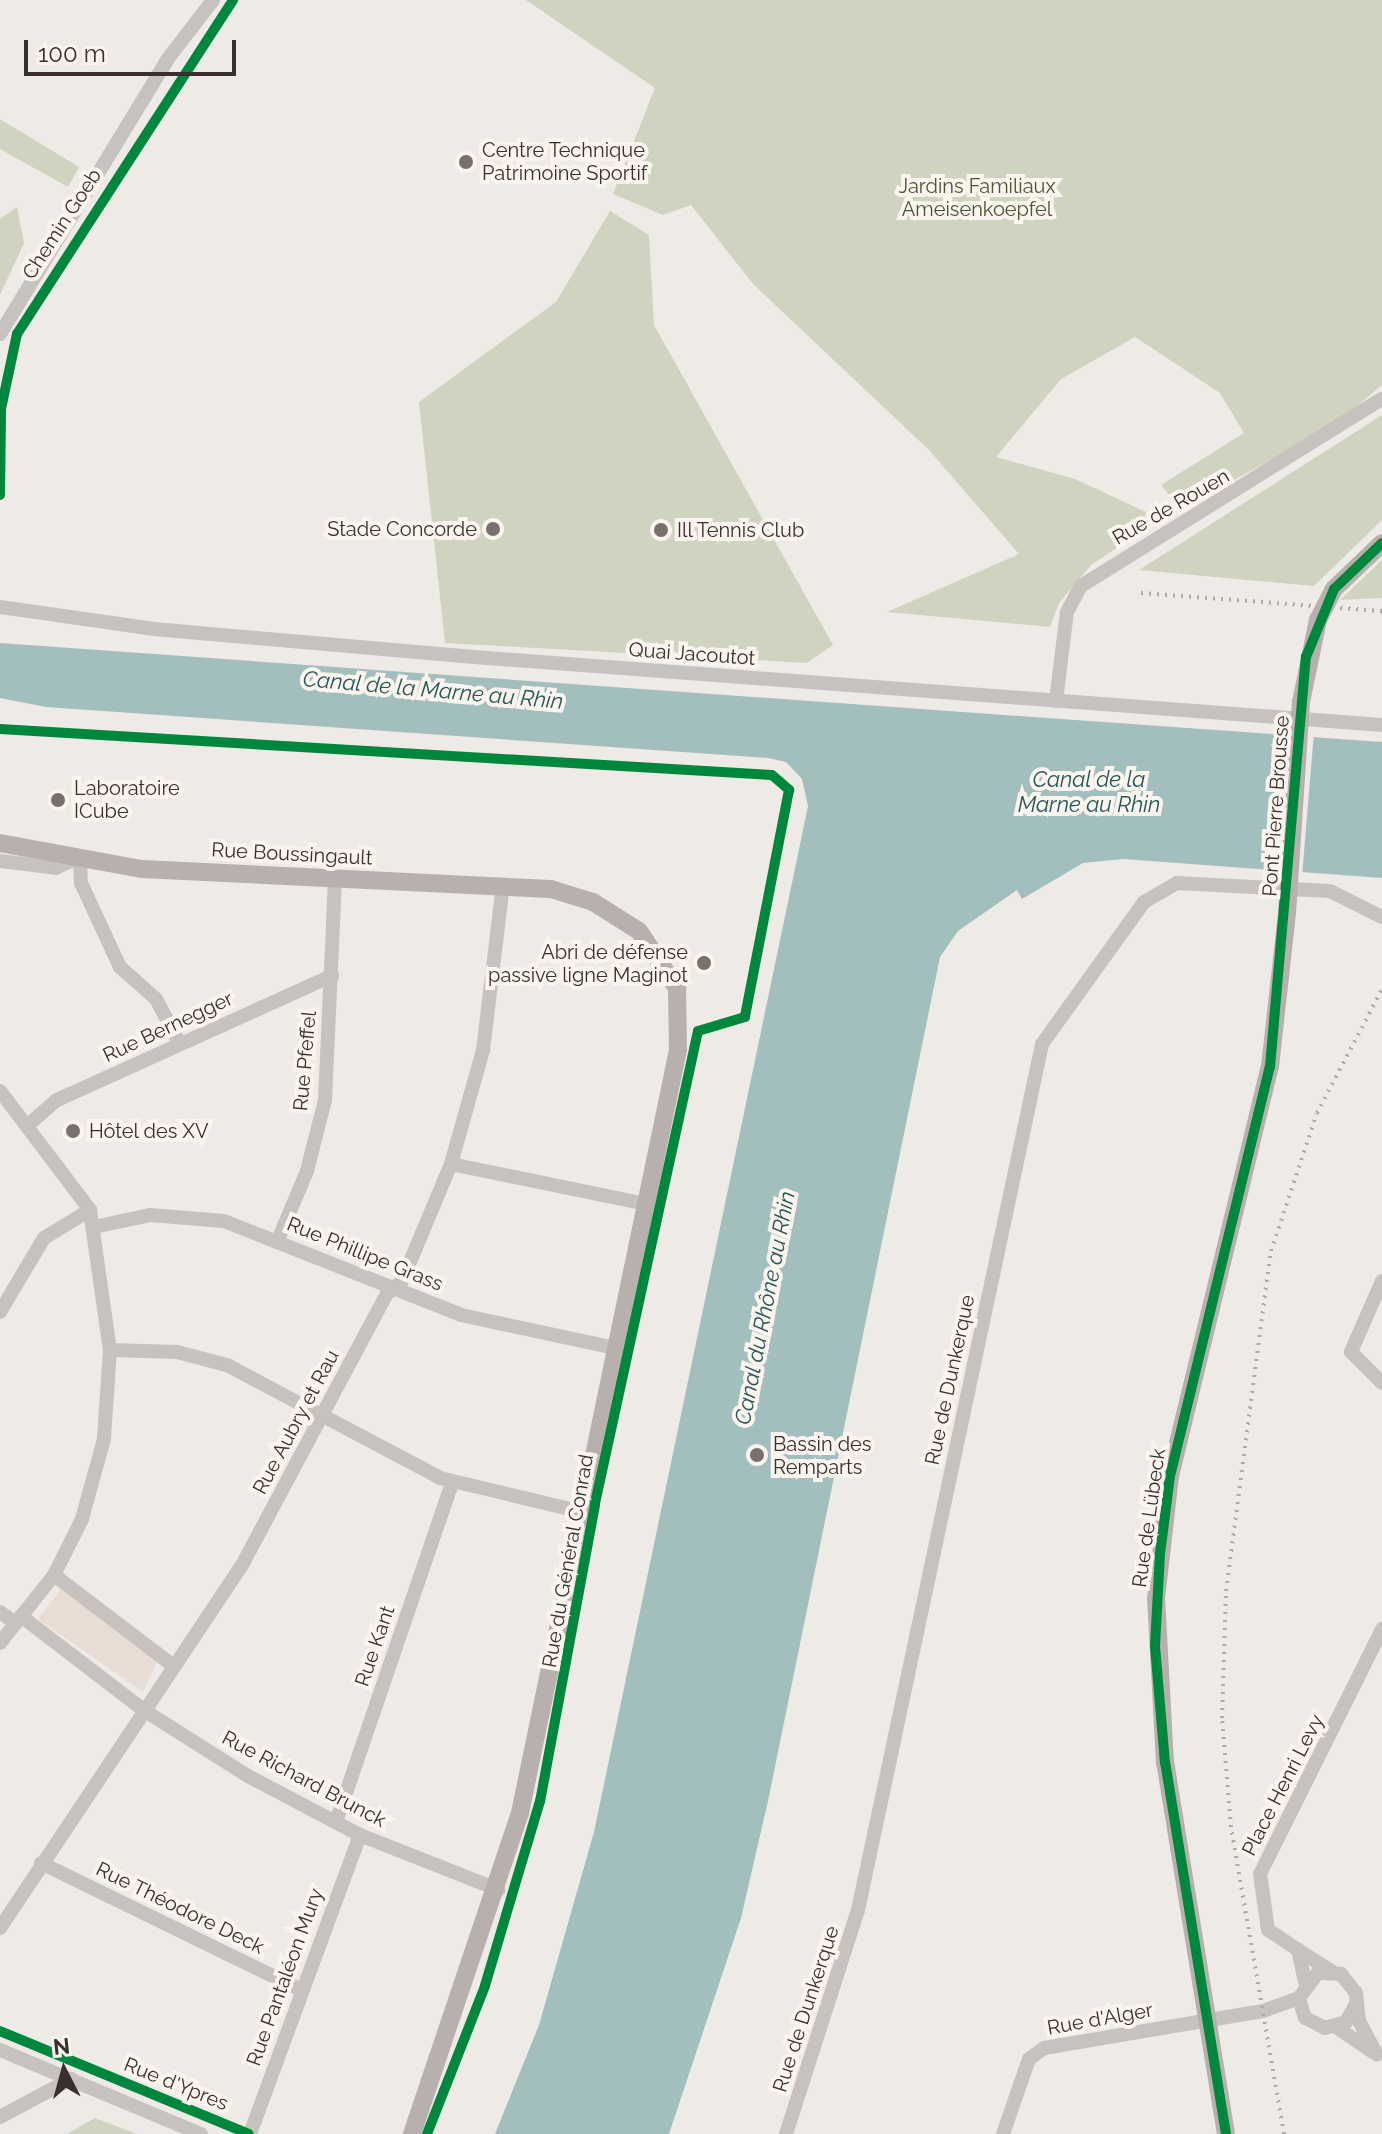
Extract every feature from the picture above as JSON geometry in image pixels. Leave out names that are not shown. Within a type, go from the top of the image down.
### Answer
[{"type":"main road","name":"Pont Pierre Brousse","points":[[1287,913],[1301,702],[1318,620],[1334,589],[1382,543]]},
{"type":"main road","name":"Rue Boussingault","points":[[0,843],[142,869],[503,885]]},
{"type":"main road","name":"Rue du Général Conrad","points":[[412,2134],[499,1890],[619,1349],[681,1031],[672,975],[650,941],[611,910],[551,889],[503,885]]},
{"type":"main road","name":"Rue de Lübeck","points":[[1226,2134],[1212,2021],[1165,1763],[1156,1599],[1170,1476],[1270,1067],[1287,913]]},
{"type":"street","name":"Chemin Goeb","points":[[0,334],[167,60],[213,0]]},
{"type":"street","name":"Rue de Rouen","points":[[1056,701],[1067,612],[1081,586],[1382,399]]},
{"type":"street","name":"Quai Jacoutot","points":[[0,607],[154,629],[1382,725]]},
{"type":"street","name":"Rue Boussingault","points":[[0,861],[56,868],[80,857]]},
{"type":"street","points":[[80,857],[81,883],[120,967],[156,999],[180,1044]]},
{"type":"street","name":"Rue Pfeffel","points":[[278,1240],[307,1171],[325,1100],[335,879]]},
{"type":"street","name":"Rue de Dunkerque","points":[[786,2134],[858,1910],[1042,1044],[1144,902],[1177,883],[1330,891],[1382,917]]},
{"type":"street","name":"Rue Aubry et Rau","points":[[0,1928],[142,1709],[241,1567],[394,1288],[451,1164],[488,1025],[503,885]]},
{"type":"street","name":"Rue Bernegger","points":[[28,1125],[57,1100],[332,976]]},
{"type":"street","points":[[0,1091],[90,1210],[110,1350],[99,1465],[54,1575],[0,1643]]},
{"type":"street","points":[[451,1164],[646,1204]]},
{"type":"street","points":[[0,1312],[44,1238],[90,1210]]},
{"type":"street","name":"Rue Phillipe Grass","points":[[94,1227],[187,1216],[278,1240],[461,1315],[619,1349]]},
{"type":"street","points":[[1382,1281],[1351,1352],[1382,1383]]},
{"type":"street","points":[[110,1350],[177,1352],[227,1365],[452,1483],[583,1512]]},
{"type":"street","name":"Rue Kant","points":[[336,1822],[452,1483]]},
{"type":"street","points":[[54,1575],[172,1665]]},
{"type":"street","name":"Rue Richard Brunck","points":[[0,1612],[18,1620],[142,1709],[336,1822],[360,1835],[499,1890]]},
{"type":"street","name":"Place Henri Levy","points":[[1333,1972],[1268,1930],[1260,1874],[1382,1629]]},
{"type":"street","name":"Rue Pantaléon Mury","points":[[250,2134],[360,1835]]},
{"type":"street","name":"Rue Théodore Deck","points":[[41,1863],[301,1990]]},
{"type":"street","points":[[1298,1950],[1305,1982],[1299,1998],[1305,2018]]},
{"type":"street","points":[[1305,1982],[1333,1972],[1351,1983],[1379,2058]]},
{"type":"street","points":[[1263,2011],[1299,1998]]},
{"type":"street","points":[[1336,2027],[1357,2002]]},
{"type":"street","points":[[1263,2011],[1336,2027],[1379,2058]]},
{"type":"street","name":"Rue d'Alger","points":[[1003,2134],[1029,2059],[1044,2048],[1263,2011]]},
{"type":"street","name":"Rue d'Ypres","points":[[0,2050],[201,2134]]},
{"type":"street","points":[[0,2117],[71,2079]]},
{"type":"green space","name":"Jardins Familiaux Ameisenkoepfel","points":[[526,0],[1382,0],[1382,385],[1341,420],[1181,510],[1161,485],[1244,433],[1220,393],[1135,337],[1061,379],[996,457],[1075,479],[1146,512],[1141,532],[1091,565],[1059,603],[1050,627],[887,612],[1019,554],[929,450],[753,284],[691,205],[663,215],[613,194],[655,88]]},
{"type":"green space","points":[[0,119],[79,167],[68,187],[0,149]]},
{"type":"green space","points":[[17,207],[24,243],[0,295],[0,219]]},
{"type":"green space","name":"Ill Tennis Club","points":[[610,211],[649,235],[654,325],[833,645],[807,663],[445,643],[419,402],[556,302]]},
{"type":"green space","points":[[1382,415],[1382,520],[1314,586],[1139,570]]},
{"type":"green space","points":[[1382,560],[1382,598],[1340,600]]},
{"type":"green space","points":[[95,2118],[137,2134],[67,2134]]},
{"type":"shaded area","points":[[61,1589],[157,1662],[143,1692],[38,1619]]},
{"type":"water","name":"Bassin des Remparts","points":[[0,643],[1382,742],[1382,878],[1123,859],[1083,863],[1022,899],[1017,890],[958,931],[940,957],[768,1801],[741,1918],[669,2134],[495,2134],[539,2025],[594,1832],[808,806],[802,779],[786,762],[768,758],[46,707],[0,698]]},
{"type":"pier","points":[[1281,729],[1314,732],[1302,876],[1269,874]]},
{"type":"railway","points":[[1141,593],[1382,611]]},
{"type":"railway","points":[[1284,2134],[1231,1827],[1222,1718],[1226,1591],[1271,1251],[1317,1113],[1382,989]]},
{"type":"cycle path","points":[[0,495],[1,409],[17,334],[233,0]]},
{"type":"cycle path","points":[[1226,2134],[1165,1763],[1155,1646],[1160,1554],[1170,1476],[1270,1067],[1306,657],[1334,589],[1382,543]]},
{"type":"cycle path","points":[[0,729],[772,775],[789,790],[745,1017],[698,1031],[595,1505],[540,1801],[485,1986],[427,2134]]},
{"type":"cycle path","points":[[0,2031],[249,2134]]},
{"type":"place","name":"Centre Technique Patrimoine Sportif","points":[[466,162]]},
{"type":"place","name":"Stade Concorde","points":[[493,529]]},
{"type":"place","name":"Ill Tennis Club","points":[[661,530]]},
{"type":"place","name":"Laboratoire ICube","points":[[58,800]]},
{"type":"place","name":"Abri de défense passive ligne Maginot","points":[[704,963]]},
{"type":"place","name":"Hôtel des XV","points":[[73,1131]]},
{"type":"place","name":"Bassin des Remparts","points":[[757,1455]]},
{"type":"water label","name":"Canal de la Marne au Rhin","points":[[433,690]]},
{"type":"water label","name":"Canal de la Marne au Rhin","points":[[1089,792]]},
{"type":"water label","name":"Canal du Rhône au Rhin","points":[[765,1308]]}]
